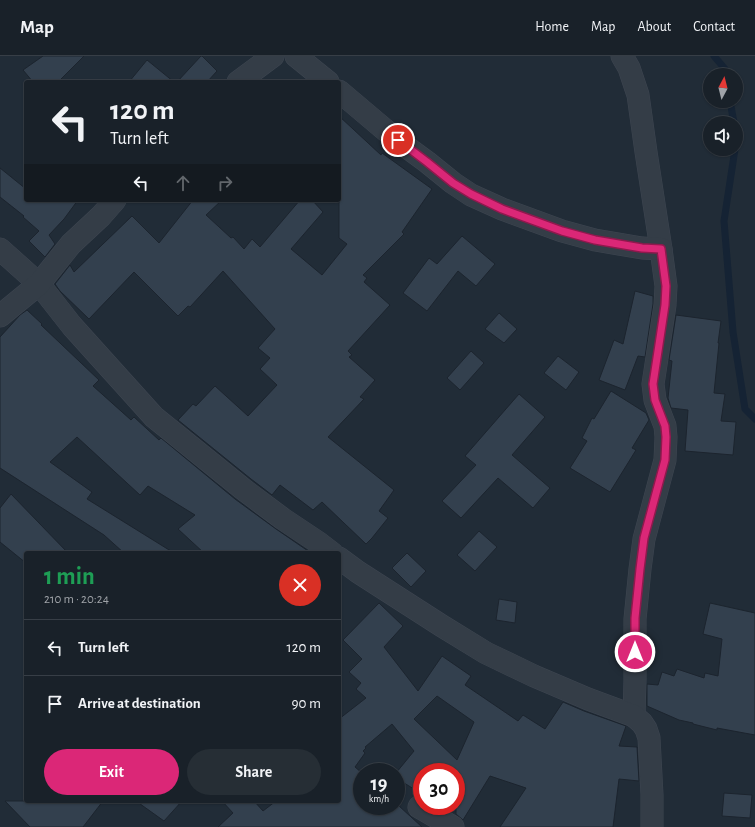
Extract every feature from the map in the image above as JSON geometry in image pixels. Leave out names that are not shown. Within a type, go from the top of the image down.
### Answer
[{"type":"street","points":[[241,80],[273,56]]},
{"type":"street","points":[[296,56],[326,80]]},
{"type":"street","points":[[622,56],[629,68],[638,95],[666,286],[665,305],[653,384],[655,400],[665,426],[665,460],[644,538],[640,569],[635,618],[634,716]]},
{"type":"street","points":[[341,93],[453,183],[471,194],[502,209],[562,231],[595,240],[642,248],[661,249]]},
{"type":"street","points":[[0,316],[39,284],[71,244],[102,216],[113,202]]},
{"type":"street","points":[[0,249],[39,284],[77,331],[154,417],[282,519],[329,551]]},
{"type":"street","points":[[341,559],[358,572],[486,653],[534,676],[588,699],[634,716],[642,723],[649,738],[652,827]]},
{"type":"street","points":[[433,815],[453,827]]},
{"type":"building","points":[[43,56],[84,56],[60,80],[31,80],[23,70]]},
{"type":"building","points":[[201,56],[217,71],[209,80],[179,80]]},
{"type":"building","points":[[147,60],[172,80],[131,80]]},
{"type":"building","points":[[341,118],[381,155],[382,153],[432,189],[402,232],[404,234],[363,275],[367,278],[364,282],[390,305],[348,351],[352,355],[349,357],[375,380],[360,397],[364,399],[328,437],[394,490],[379,511],[388,518],[366,544],[322,502],[313,510],[280,485],[272,495],[178,420],[193,404],[196,406],[215,386],[248,416],[277,385],[260,369],[270,358],[258,348],[275,329],[223,271],[190,307],[188,306],[178,316],[134,272],[89,319],[60,291],[55,284],[70,265],[74,272],[132,216],[159,243],[191,202],[220,202],[206,215],[231,238],[233,237],[244,249],[252,239],[260,247],[298,202],[314,202],[323,212],[291,249],[322,275],[347,244],[339,238],[339,202],[341,202]]},
{"type":"building","points":[[0,168],[24,187],[24,202],[77,202],[64,219],[49,235],[55,244],[45,257],[29,241],[39,231],[23,217],[24,216],[0,197]]},
{"type":"building","points":[[462,236],[495,264],[476,286],[458,271],[427,311],[403,293],[429,258],[437,264]]},
{"type":"building","points":[[635,291],[653,296],[653,304],[645,357],[638,356],[625,390],[599,380],[614,340],[623,344]]},
{"type":"building","points":[[27,310],[42,324],[41,325],[99,380],[93,386],[131,420],[134,417],[159,440],[161,438],[235,499],[308,551],[202,551],[178,529],[195,515],[148,486],[140,495],[77,437],[50,462],[92,492],[87,499],[171,551],[122,551],[104,535],[0,468],[0,337],[20,315]]},
{"type":"building","points":[[499,313],[517,329],[504,343],[485,329]]},
{"type":"building","points":[[676,315],[721,321],[714,393],[725,394],[721,421],[736,422],[733,455],[685,451],[688,410],[671,408],[668,398],[672,361],[669,360]]},
{"type":"building","points":[[471,351],[484,363],[460,390],[447,378]]},
{"type":"building","points":[[558,356],[579,372],[566,390],[544,373]]},
{"type":"building","points":[[611,391],[646,413],[649,420],[632,448],[636,450],[610,492],[570,468],[587,441],[582,438],[592,418],[594,419]]},
{"type":"building","points":[[519,394],[545,417],[512,455],[550,488],[533,508],[498,478],[461,518],[442,501],[476,465],[465,456]]},
{"type":"building","points":[[11,494],[66,551],[24,551],[24,561],[0,542],[0,508]]},
{"type":"building","points":[[479,531],[497,547],[475,571],[457,555]]},
{"type":"building","points":[[407,553],[426,571],[411,587],[392,568]]},
{"type":"building","points":[[499,599],[517,602],[515,623],[496,620]]},
{"type":"building","points":[[379,603],[403,626],[384,647],[418,691],[442,656],[471,676],[465,685],[518,721],[523,715],[545,729],[563,702],[626,726],[619,746],[637,747],[639,781],[619,779],[613,827],[500,827],[526,788],[490,776],[463,820],[457,815],[465,815],[465,763],[413,763],[413,788],[405,784],[404,763],[414,751],[392,724],[365,747],[366,748],[363,751],[365,753],[358,763],[353,763],[353,815],[405,815],[405,811],[422,827],[218,827],[233,813],[224,803],[256,803],[263,811],[273,803],[341,803],[341,717],[366,698],[356,689],[361,683],[349,672],[362,659],[343,640]],"holes":[[[437,696],[474,722],[457,760],[414,719]]]},
{"type":"building","points":[[710,603],[755,613],[755,735],[717,728],[717,730],[693,724],[679,720],[647,706],[647,684],[658,685],[662,672],[674,676],[677,669],[704,678],[705,673],[718,676],[722,639],[703,634]]},
{"type":"building","points":[[724,793],[752,795],[750,818],[722,816]]},
{"type":"building","points":[[5,801],[24,801],[24,803],[101,803],[83,827],[30,827]]},
{"type":"building","points":[[139,803],[180,803],[164,821]]},
{"type":"waterway","points":[[714,56],[724,68]]},
{"type":"waterway","points":[[731,108],[733,116]]},
{"type":"waterway","points":[[734,156],[724,221],[733,332],[745,409],[755,419]]},
{"type":"route","points":[[398,140],[453,183],[471,194],[502,209],[562,231],[595,240],[642,248],[661,249],[666,286],[665,305],[653,384],[655,400],[665,426],[665,460],[644,538],[635,618],[635,652]]}]
